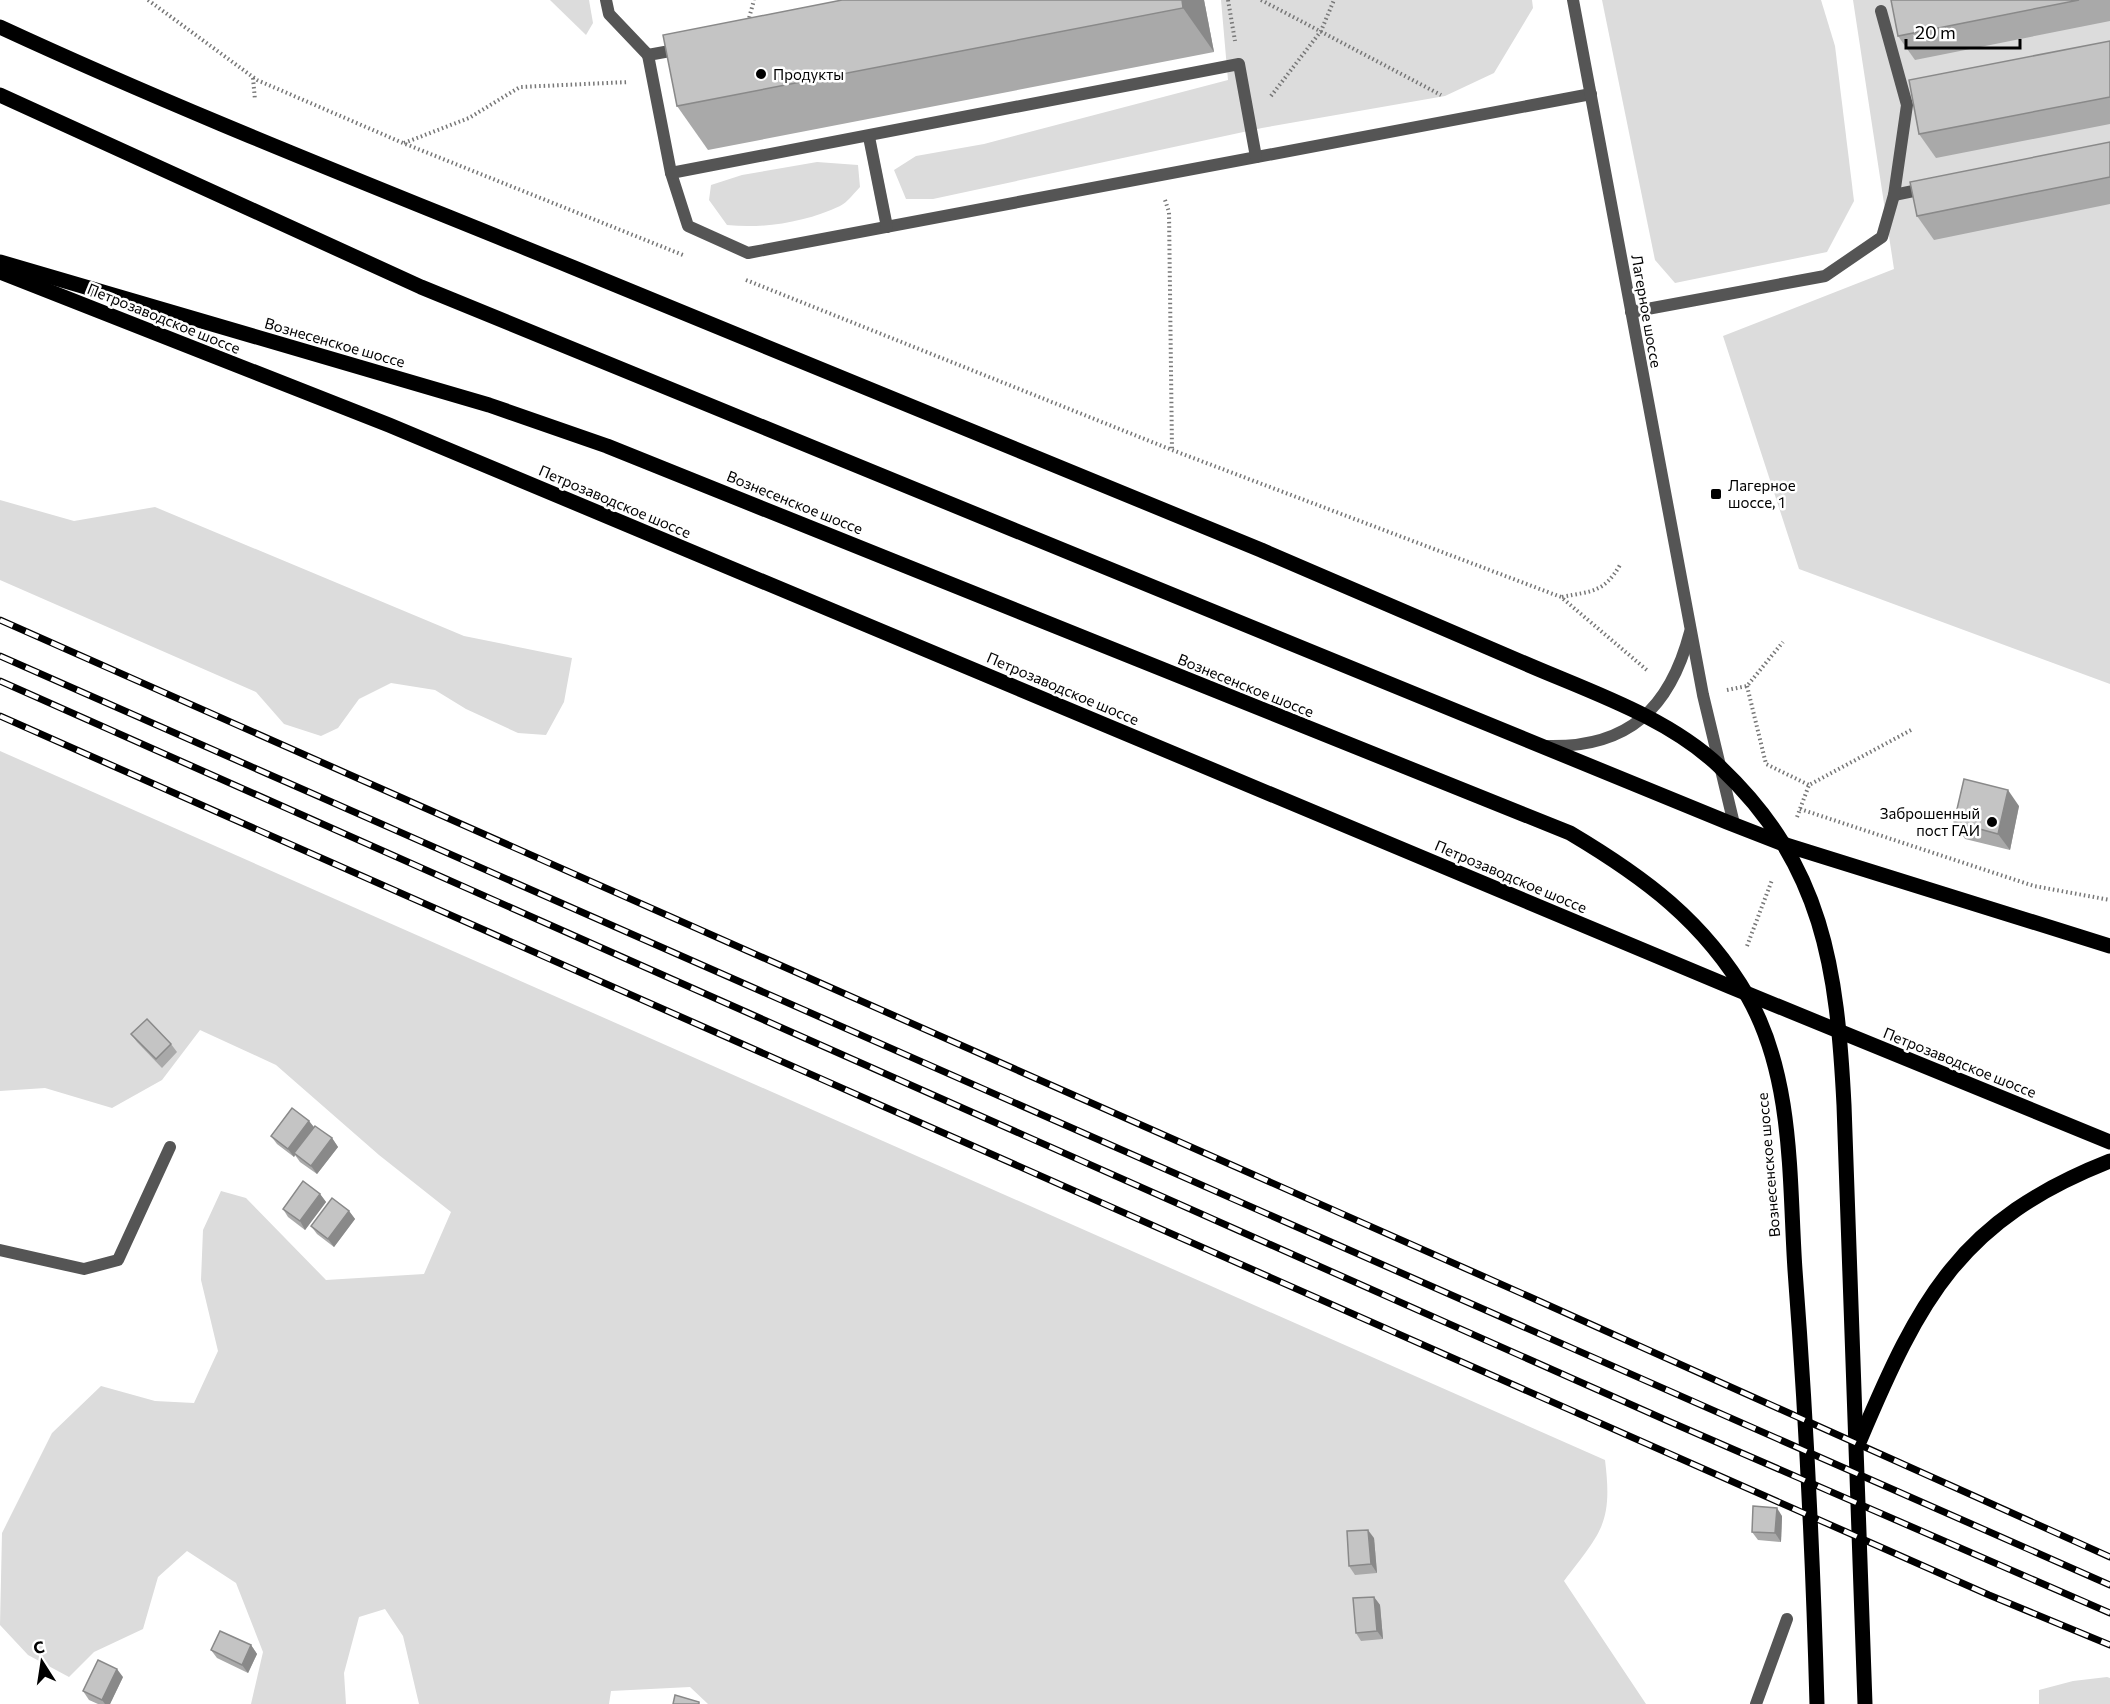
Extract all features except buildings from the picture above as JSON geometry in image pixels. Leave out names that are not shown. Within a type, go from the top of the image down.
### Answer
[{"type":"main road","points":[[0,27],[126,86],[879,390],[1338,582],[1604,698],[1697,746],[1742,790],[1786,846],[1825,937],[1840,1036],[1858,1445],[1865,1704]]},
{"type":"main road","points":[[0,95],[421,287],[1734,825],[1786,844],[2110,946]]},
{"type":"main road","name":"Вознесенское шоссе","points":[[0,262],[489,405],[607,446],[1570,833],[1627,867],[1673,904],[1712,944],[1748,998],[1772,1052],[1784,1109],[1803,1372],[1817,1704]]},
{"type":"main road","name":"Петрозаводское шоссе","points":[[0,272],[389,425],[1731,987],[2110,1142]]},
{"type":"main road","points":[[1858,1445],[1894,1359],[1926,1302],[1953,1264],[1988,1229],[2025,1202],[2070,1176],[2110,1161]]},
{"type":"street","points":[[606,0],[609,14],[648,55],[671,173],[688,226],[748,253],[1591,94]]},
{"type":"street","name":"Лагерное шоссе","points":[[1573,0],[1703,695],[1734,825]]},
{"type":"street","points":[[1631,312],[1825,276],[1882,237],[1894,195],[1907,105],[1907,85],[1881,11]]},
{"type":"street","points":[[648,55],[690,47]]},
{"type":"street","points":[[671,173],[869,137],[1239,64],[1256,157]]},
{"type":"street","points":[[869,137],[886,227]]},
{"type":"street","points":[[1894,195],[1939,185]]},
{"type":"street","name":"Лагерное шоссе","points":[[1539,746],[1575,747],[1610,738],[1640,720],[1669,687],[1682,662],[1691,628]]},
{"type":"street","points":[[0,1250],[84,1269],[118,1260],[170,1146]]},
{"type":"street","points":[[1756,1704],[1787,1619]]},
{"type":"path","points":[[148,0],[253,77],[403,143],[693,259]]},
{"type":"path","points":[[746,27],[754,0]]},
{"type":"path","points":[[1228,0],[1239,64]]},
{"type":"path","points":[[1261,0],[1480,115]]},
{"type":"path","points":[[1250,123],[1321,31],[1334,0]]},
{"type":"path","points":[[253,77],[255,100]]},
{"type":"path","points":[[403,143],[469,118],[520,87],[653,80]]},
{"type":"path","points":[[1158,177],[1169,212],[1172,450]]},
{"type":"path","points":[[737,277],[1172,450],[1562,597],[1652,674]]},
{"type":"path","points":[[1562,597],[1603,586],[1610,582],[1620,565]]},
{"type":"path","points":[[1783,642],[1747,686],[1766,764],[1809,785]]},
{"type":"path","points":[[1731,987],[1809,785],[1913,729]]},
{"type":"path","points":[[1800,808],[2034,886],[2110,900]]},
{"type":"shaded area","points":[[550,0],[589,0],[593,23],[586,35]]},
{"type":"shaded area","points":[[1221,0],[1532,0],[1533,8],[1494,73],[1445,96],[1262,128],[933,199],[906,199],[894,170],[916,156],[984,144],[1228,80]]},
{"type":"shaded area","points":[[1602,0],[1821,0],[1835,46],[1854,201],[1827,252],[1675,283],[1655,260]]},
{"type":"shaded area","points":[[1853,0],[2110,0],[2110,684],[1799,569],[1723,336],[1894,269]]},
{"type":"shaded area","points":[[817,162],[858,165],[860,187],[843,204],[827,212],[770,225],[727,225],[709,200],[711,185],[742,175]]},
{"type":"shaded area","points":[[0,500],[74,521],[155,507],[464,636],[572,658],[564,702],[546,735],[518,733],[466,709],[435,690],[391,683],[359,699],[338,728],[321,736],[284,724],[256,692],[0,580]]},
{"type":"shaded area","points":[[0,751],[1605,1460],[1607,1499],[1601,1526],[1564,1581],[1646,1704],[708,1704],[690,1687],[611,1691],[609,1704],[419,1704],[403,1636],[385,1609],[359,1617],[344,1673],[346,1704],[251,1704],[263,1652],[236,1583],[187,1551],[158,1577],[143,1629],[94,1652],[69,1677],[28,1655],[0,1625],[2,1533],[52,1433],[101,1386],[155,1401],[194,1403],[218,1351],[201,1280],[203,1230],[221,1191],[246,1198],[326,1280],[424,1274],[451,1212],[379,1155],[276,1065],[200,1030],[162,1080],[112,1108],[45,1088],[0,1091]]},
{"type":"shaded area","points":[[2110,1678],[2110,1704],[2039,1704],[2039,1690],[2073,1681]]},
{"type":"railway","points":[[0,620],[1530,1297],[2110,1557]]},
{"type":"railway","points":[[0,656],[2110,1585]]},
{"type":"railway","points":[[0,681],[1668,1421],[2110,1613]]},
{"type":"railway","points":[[0,716],[1989,1595],[2110,1645]]},
{"type":"place","name":"Продукты","points":[[761,74]]},
{"type":"place","name":"Лагерное шоссе, 1","points":[[1716,494]]},
{"type":"place","name":"Заброшенный пост ГАИ","points":[[1992,822]]}]
